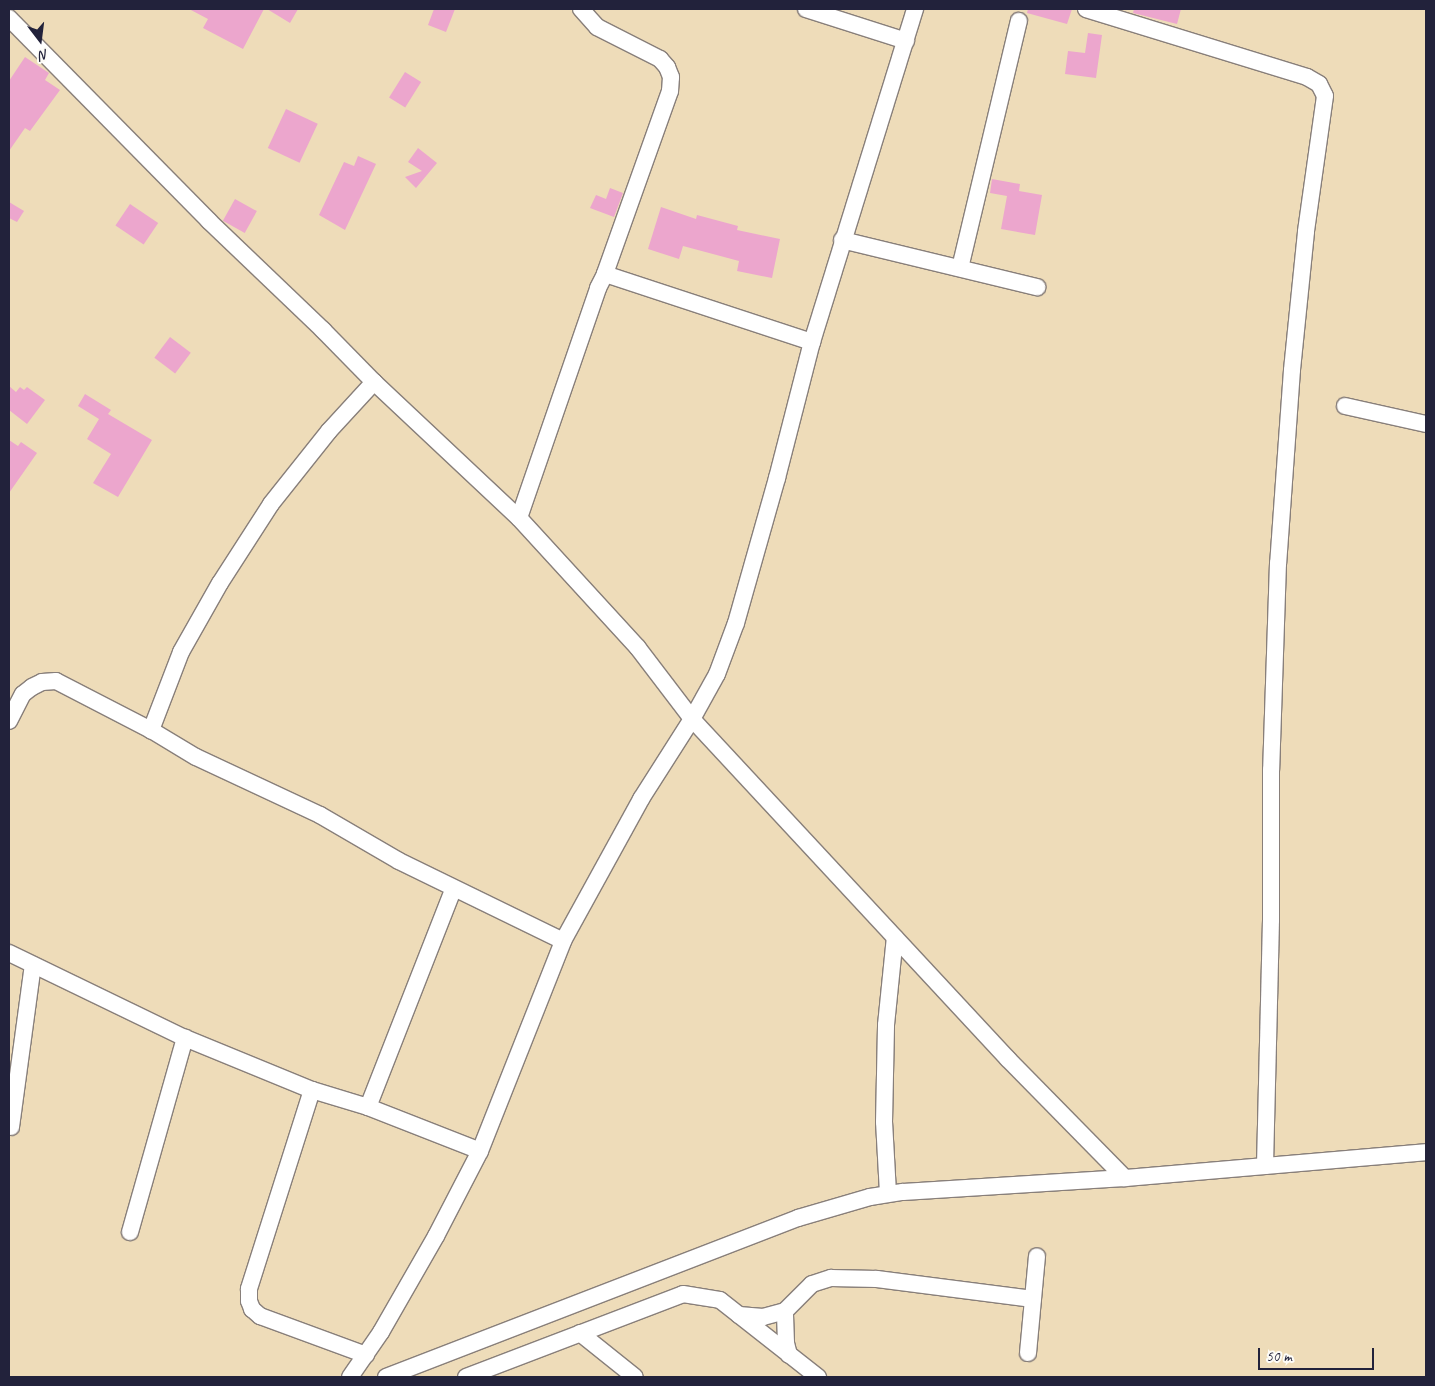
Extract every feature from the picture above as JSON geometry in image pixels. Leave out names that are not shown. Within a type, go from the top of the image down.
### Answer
[{"type":"street","points":[[519,518],[598,288],[605,274],[670,90],[671,77],[667,67],[660,59],[597,27],[581,9]]},
{"type":"street","points":[[806,9],[906,41]]},
{"type":"street","points":[[350,1377],[366,1355],[436,1236],[480,1151],[563,941],[640,799],[692,719],[717,674],[736,623],[777,478],[812,342],[842,240],[915,9]]},
{"type":"street","points":[[1086,9],[1307,77],[1319,84],[1325,96],[1306,232],[1292,370],[1278,563],[1271,770],[1271,920],[1265,1166]]},
{"type":"street","points":[[9,18],[208,222],[519,518],[638,648],[692,719],[1008,1059],[1126,1178]]},
{"type":"street","points":[[960,268],[1019,21]]},
{"type":"street","points":[[842,240],[1037,287]]},
{"type":"street","points":[[605,274],[812,342]]},
{"type":"street","points":[[151,730],[182,652],[220,583],[271,504],[329,431],[374,382]]},
{"type":"street","points":[[1345,406],[1426,424]]},
{"type":"street","points":[[9,721],[23,694],[42,682],[56,681],[151,730],[196,757],[320,815],[399,861],[563,941]]},
{"type":"street","points":[[368,1107],[454,888]]},
{"type":"street","points":[[888,1193],[884,1122],[886,1026],[895,937]]},
{"type":"street","points":[[9,953],[185,1038],[312,1090],[368,1107],[480,1151]]},
{"type":"street","points":[[11,1127],[33,965]]},
{"type":"street","points":[[130,1232],[185,1038]]},
{"type":"street","points":[[312,1090],[249,1289],[249,1300],[252,1309],[260,1316],[366,1355]]},
{"type":"street","points":[[386,1377],[798,1218],[888,1193],[1126,1178],[1426,1152]]},
{"type":"street","points":[[1028,1353],[1037,1256]]},
{"type":"street","points":[[739,1315],[764,1317],[785,1312],[812,1284],[831,1278],[877,1279],[1033,1299]]},
{"type":"street","points":[[466,1377],[683,1294],[720,1300],[818,1377]]},
{"type":"street","points":[[785,1312],[789,1355]]},
{"type":"street","points":[[580,1333],[635,1377]]},
{"type":"building","points":[[189,9],[264,9],[243,49],[203,28],[208,19]]},
{"type":"building","points":[[267,9],[298,9],[290,23]]},
{"type":"building","points":[[434,9],[455,9],[446,32],[428,25]]},
{"type":"building","points":[[1028,9],[1072,9],[1067,24],[1027,13]]},
{"type":"building","points":[[1134,9],[1181,9],[1177,24],[1133,13]]},
{"type":"building","points":[[1088,33],[1102,35],[1096,78],[1065,74],[1068,51],[1085,53]]},
{"type":"building","points":[[25,57],[49,73],[45,80],[60,90],[30,131],[25,128],[9,151],[9,81]]},
{"type":"building","points":[[405,72],[421,82],[405,108],[389,97]]},
{"type":"building","points":[[286,109],[318,124],[300,163],[268,148]]},
{"type":"building","points":[[418,148],[437,163],[416,188],[405,177],[422,171],[408,162]]},
{"type":"building","points":[[358,156],[376,164],[345,230],[319,215],[344,162],[354,166]]},
{"type":"building","points":[[992,179],[1020,184],[1019,191],[1042,195],[1035,235],[1001,229],[1007,196],[990,193]]},
{"type":"building","points":[[610,188],[623,193],[614,217],[590,208],[596,195],[606,199]]},
{"type":"building","points":[[235,199],[257,211],[245,233],[223,221]]},
{"type":"building","points":[[9,202],[24,211],[17,222],[9,218]]},
{"type":"building","points":[[130,204],[158,223],[144,245],[115,226]]},
{"type":"building","points":[[661,207],[696,219],[697,215],[738,226],[737,230],[780,239],[772,278],[737,271],[739,261],[683,246],[679,259],[648,249]]},
{"type":"building","points":[[170,337],[191,353],[175,373],[154,358]]},
{"type":"building","points":[[9,386],[16,392],[20,387],[24,390],[27,387],[45,400],[27,424],[9,410]]},
{"type":"building","points":[[85,394],[111,410],[108,414],[152,440],[118,497],[93,483],[111,454],[87,439],[99,419],[78,406]]},
{"type":"building","points":[[9,440],[18,446],[21,442],[37,453],[9,493]]}]
